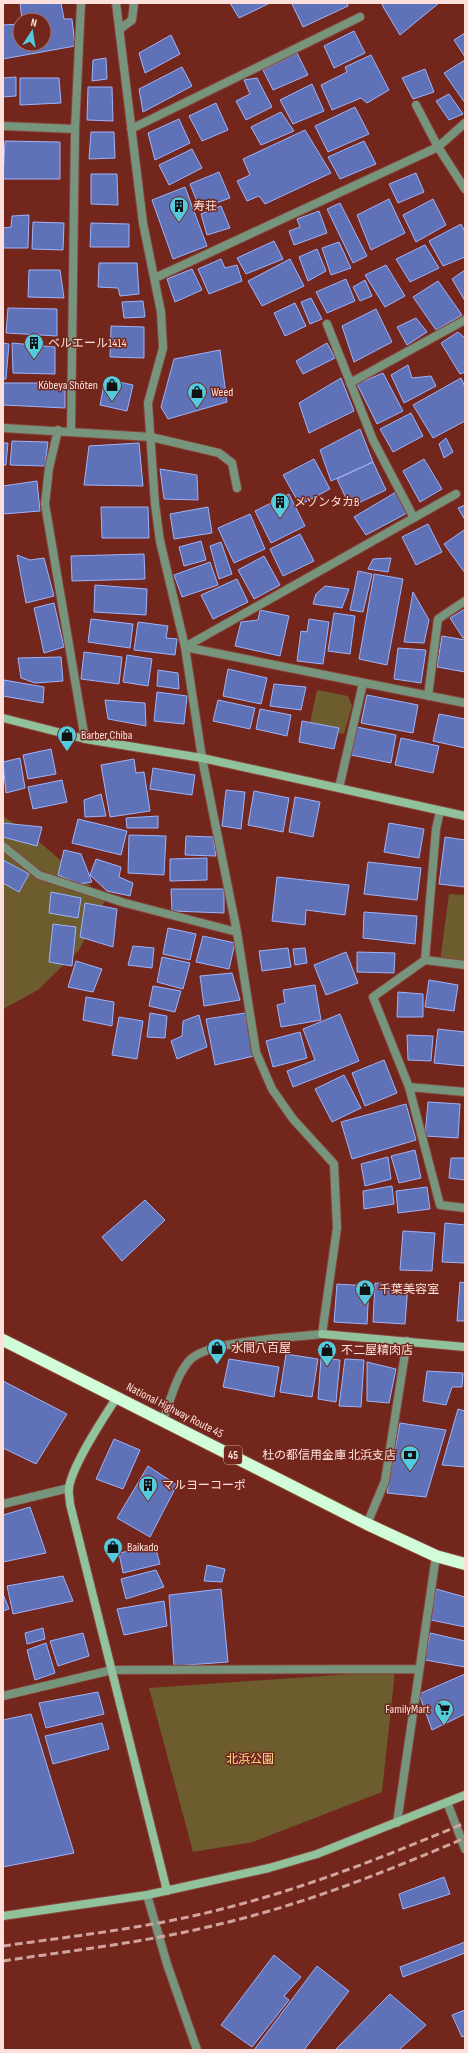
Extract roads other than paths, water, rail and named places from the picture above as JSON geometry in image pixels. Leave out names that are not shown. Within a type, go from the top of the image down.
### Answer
[{"type":"highway","name":"National Highway Route 45","points":[[3,1340],[367,1524],[436,1556],[465,1564]]},
{"type":"street","points":[[71,431],[75,129],[81,3]]},
{"type":"street","points":[[116,3],[143,223],[156,278],[161,312],[163,348],[148,403],[155,504],[160,541],[185,647],[202,758],[237,932],[256,1052],[269,1083],[293,1119],[334,1164],[337,1228],[322,1334]]},
{"type":"street","points":[[120,29],[132,20],[134,3]]},
{"type":"street","points":[[131,129],[360,17]]},
{"type":"street","points":[[416,105],[438,147],[465,189]]},
{"type":"street","points":[[156,278],[438,147],[465,123]]},
{"type":"street","points":[[3,126],[75,129]]},
{"type":"street","points":[[350,383],[465,320]]},
{"type":"street","points":[[327,324],[373,440],[414,518]]},
{"type":"street","points":[[3,428],[58,430],[151,437],[219,453],[232,463],[237,488]]},
{"type":"street","points":[[58,430],[49,468],[45,504],[85,739]]},
{"type":"street","points":[[185,647],[456,494]]},
{"type":"street","points":[[428,696],[438,619],[465,601]]},
{"type":"street","points":[[185,647],[465,703]]},
{"type":"street","points":[[339,788],[363,683]]},
{"type":"street","points":[[3,718],[85,739],[202,758],[465,816]]},
{"type":"street","points":[[425,960],[436,829],[440,811]]},
{"type":"street","points":[[3,846],[39,876],[125,903],[237,932]]},
{"type":"street","points":[[465,965],[425,960],[372,997],[410,1087],[440,1205],[465,1208]]},
{"type":"street","points":[[410,1087],[465,1092]]},
{"type":"street","points":[[163,1420],[179,1378],[190,1360],[202,1352],[233,1344],[322,1334],[465,1347]]},
{"type":"street","points":[[367,1524],[386,1481],[407,1341]]},
{"type":"street","points":[[118,1397],[102,1421],[75,1470],[69,1488],[70,1504],[167,1891]]},
{"type":"street","points":[[3,1504],[69,1488]]},
{"type":"street","points":[[397,1823],[436,1556]]},
{"type":"street","points":[[3,1696],[112,1670],[419,1669]]},
{"type":"street","points":[[3,1916],[147,1895],[270,1868],[317,1854],[465,1795]]},
{"type":"street","points":[[447,1802],[465,1849]]},
{"type":"street","points":[[147,1895],[167,1964],[197,2050]]},
{"type":"railway","points":[[3,1946],[137,1927],[250,1902],[343,1871],[465,1823]]},
{"type":"railway","points":[[3,1961],[166,1936],[252,1916],[314,1897],[405,1863],[465,1838]]},
{"type":"place","name":"寿荘","points":[[179,223]]},
{"type":"place","name":"ベルエール1414","points":[[34,360]]},
{"type":"place","name":"Kōbeya Shōten","points":[[112,402]]},
{"type":"place","name":"Weed","points":[[197,409]]},
{"type":"place","name":"メゾンタカB","points":[[280,519]]},
{"type":"place","name":"Barber Chiba","points":[[67,752]]},
{"type":"place","name":"千葉美容室","points":[[365,1306]]},
{"type":"place","name":"水間八百屋","points":[[217,1365]]},
{"type":"place","name":"不二屋精肉店","points":[[327,1367]]},
{"type":"place","name":"杜の都信用金庫 北浜支店","points":[[410,1472]]},
{"type":"place","name":"マルヨーコーポ","points":[[148,1502]]},
{"type":"place","name":"Baikado","points":[[113,1564]]},
{"type":"place","name":"FamilyMart","points":[[444,1726]]},
{"type":"park label","name":"北浜公園","points":[[250,1759]]}]
